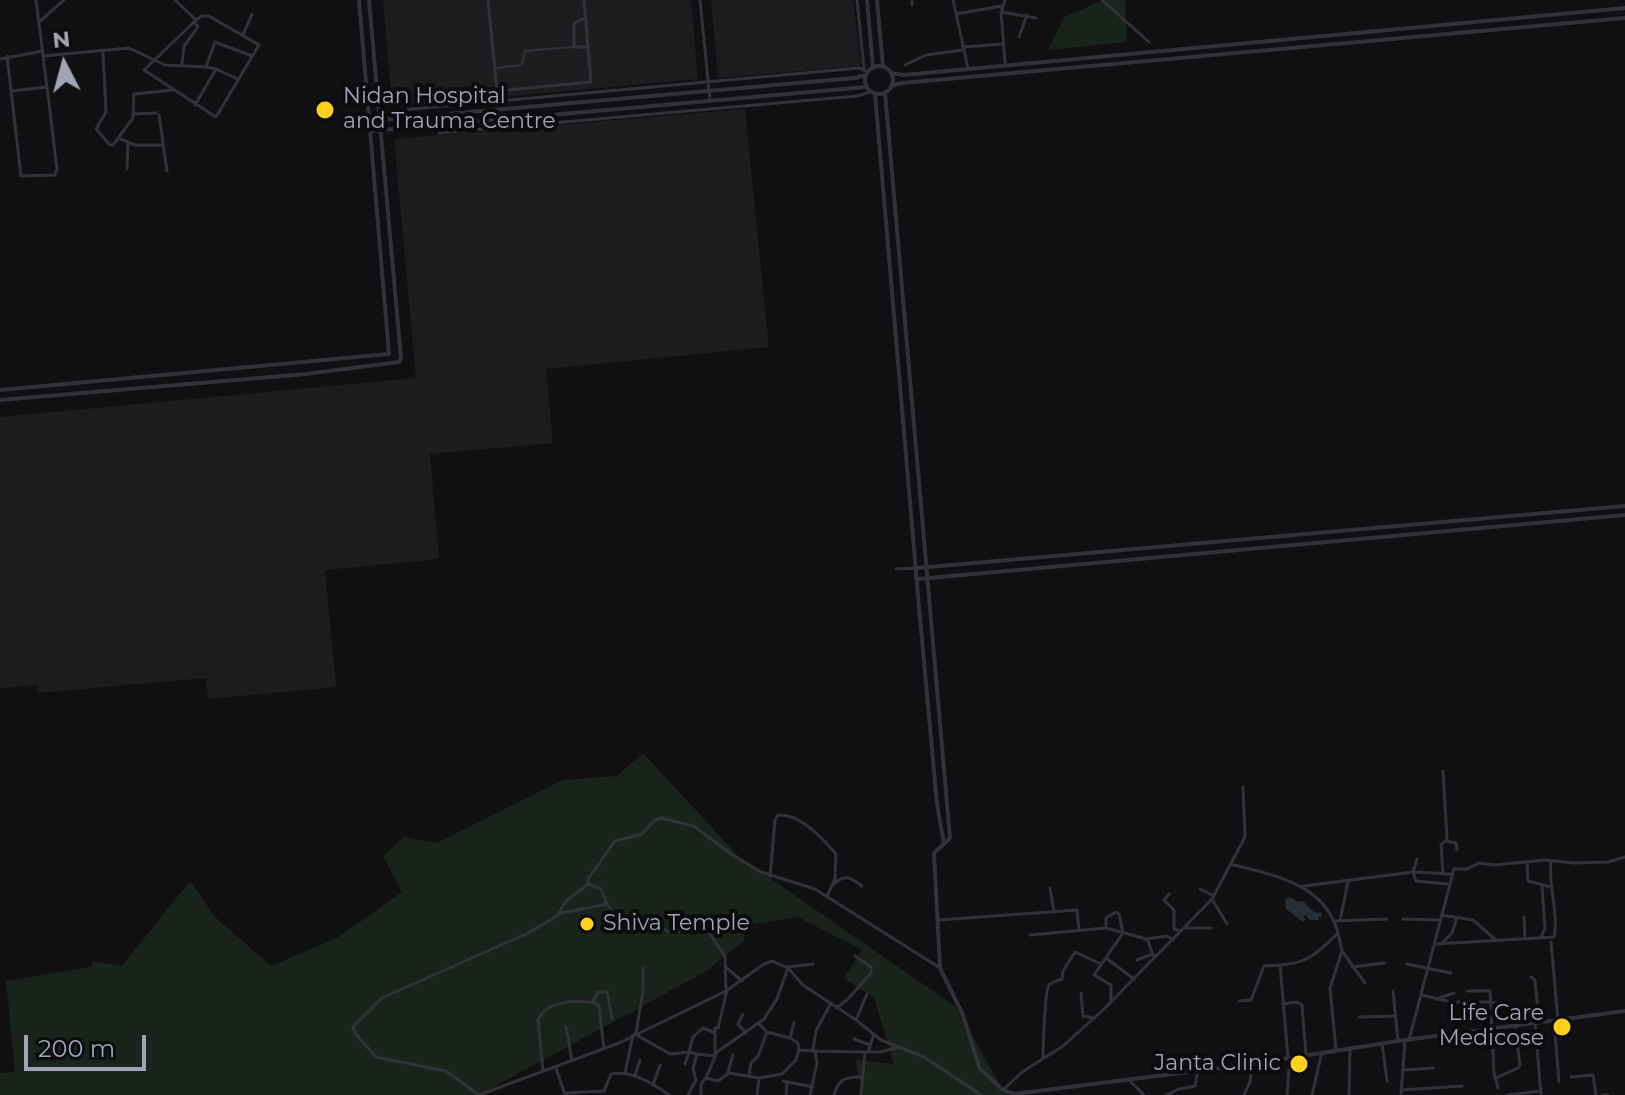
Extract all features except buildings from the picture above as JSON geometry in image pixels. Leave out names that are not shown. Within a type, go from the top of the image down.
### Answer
[{"type":"street","points":[[7,56],[21,176],[52,175],[57,169],[36,0]]},
{"type":"street","points":[[39,22],[64,0]]},
{"type":"street","points":[[175,0],[198,27],[184,46],[182,65]]},
{"type":"street","points":[[359,0],[389,354],[396,365]]},
{"type":"street","points":[[0,400],[396,365],[401,358],[369,0]]},
{"type":"street","points":[[488,0],[497,91],[591,82],[584,0]]},
{"type":"street","points":[[700,0],[710,101]]},
{"type":"street","points":[[857,0],[871,91],[937,804],[944,845]]},
{"type":"street","points":[[867,0],[873,68]]},
{"type":"street","points":[[877,0],[883,67]]},
{"type":"street","points":[[953,0],[968,68]]},
{"type":"street","points":[[1005,0],[1001,9],[1005,63]]},
{"type":"street","points":[[1102,0],[1149,42]]},
{"type":"street","points":[[369,121],[854,78],[873,68],[883,67],[891,73],[904,75],[1005,63],[1625,8]]},
{"type":"street","points":[[956,14],[1001,9],[1036,18]]},
{"type":"street","points":[[243,35],[252,14]]},
{"type":"street","points":[[1019,37],[1027,15]]},
{"type":"street","points":[[209,16],[259,45],[216,117],[145,72],[144,67],[195,21],[209,16]]},
{"type":"street","points":[[574,47],[574,23],[585,18]]},
{"type":"street","points":[[370,131],[710,101],[885,92],[891,86],[902,83],[1625,18]]},
{"type":"street","points":[[206,67],[215,42],[252,56]]},
{"type":"street","points":[[905,65],[926,55],[1004,44]]},
{"type":"street","points":[[495,68],[522,65],[525,51],[588,47]]},
{"type":"street","points":[[0,59],[7,56],[133,48],[165,65],[216,69],[239,80]]},
{"type":"street","points":[[103,52],[106,112],[96,129],[110,145],[131,121],[134,94],[173,90]]},
{"type":"street","points":[[1030,61],[1031,71]]},
{"type":"street","points":[[195,105],[216,69]]},
{"type":"street","points":[[379,112],[866,72]]},
{"type":"street","points":[[891,73],[891,86]]},
{"type":"street","points":[[12,91],[47,87]]},
{"type":"street","points":[[438,126],[439,136],[483,129],[857,96],[871,91]]},
{"type":"street","points":[[885,92],[950,838],[934,853],[940,968],[963,1015],[980,1069],[1003,1093],[1014,1094],[1625,1011]]},
{"type":"street","points":[[133,114],[158,114],[167,171]]},
{"type":"street","points":[[483,122],[483,129]]},
{"type":"street","points":[[118,138],[128,142],[163,145]]},
{"type":"street","points":[[127,169],[128,142]]},
{"type":"street","points":[[0,390],[389,354]]},
{"type":"street","points":[[896,569],[996,563],[1625,506]]},
{"type":"street","points":[[917,580],[1625,515]]},
{"type":"street","points":[[996,563],[997,572]]},
{"type":"street","points":[[1443,771],[1446,841]]},
{"type":"street","points":[[1003,1093],[1022,1072],[1063,1046],[1095,1018],[1213,898],[1245,837],[1243,787]]},
{"type":"street","points":[[770,876],[775,820],[778,815],[789,815],[816,832],[836,854],[835,879],[827,896]]},
{"type":"street","points":[[558,914],[566,901],[588,884],[588,879],[612,844],[642,834],[661,818],[700,829],[731,854],[770,876],[815,889],[940,968]]},
{"type":"street","points":[[1443,874],[1441,845],[1446,841],[1456,843],[1457,850]]},
{"type":"street","points":[[1462,1086],[1401,1092],[1407,1040],[1438,944],[1449,884],[1456,868],[1467,869],[1479,863],[1608,862],[1625,857]]},
{"type":"street","points":[[1417,859],[1413,872],[1416,881],[1449,884]]},
{"type":"street","points":[[1527,862],[1528,881],[1551,887]]},
{"type":"street","points":[[1438,944],[1554,937],[1551,862]]},
{"type":"street","points":[[1230,864],[1304,886],[1337,921]]},
{"type":"street","points":[[1304,886],[1413,872],[1452,874]]},
{"type":"street","points":[[831,887],[844,877],[862,886]]},
{"type":"street","points":[[1348,881],[1337,921],[1338,933],[1342,951],[1365,983]]},
{"type":"street","points":[[588,884],[600,887],[619,921],[642,919],[670,932],[707,930],[725,956],[726,967],[727,991],[718,1028],[713,1032]]},
{"type":"street","points":[[1541,938],[1545,928],[1542,886]]},
{"type":"street","points":[[1050,888],[1054,912]]},
{"type":"street","points":[[1200,889],[1213,898],[1227,924]]},
{"type":"street","points":[[1169,894],[1164,900],[1174,910],[1174,929],[1211,928]]},
{"type":"street","points":[[607,904],[558,914],[527,934],[382,998],[353,1027],[355,1033],[376,1057],[446,1071],[479,1095],[604,1049],[727,991],[767,962],[780,963],[803,985],[874,1034],[896,1048],[924,1057],[981,1095]]},
{"type":"street","points":[[938,920],[1078,910],[1079,930]]},
{"type":"street","points":[[1106,928],[1106,918],[1116,912],[1119,914],[1123,933],[1095,976],[1111,985],[1111,1002]]},
{"type":"street","points":[[1524,917],[1525,938]]},
{"type":"street","points":[[1438,944],[1452,933],[1457,918]]},
{"type":"street","points":[[1337,921],[1387,919]]},
{"type":"street","points":[[1403,919],[1473,920],[1496,940]]},
{"type":"street","points":[[1030,935],[1106,928],[1148,941],[1153,956]]},
{"type":"street","points":[[1239,1001],[1251,1000],[1264,966],[1309,959],[1338,933]]},
{"type":"street","points":[[1144,939],[1167,936],[1173,940]]},
{"type":"street","points":[[1551,942],[1559,1082]]},
{"type":"street","points":[[1336,1050],[1330,988],[1342,951]]},
{"type":"street","points":[[1043,1058],[1047,1013],[1045,993],[1049,985],[1062,979],[1063,971],[1075,952],[1101,964]]},
{"type":"street","points":[[836,1008],[847,1000],[872,970],[855,956]]},
{"type":"street","points":[[1137,960],[1153,956]]},
{"type":"street","points":[[1106,958],[1134,979]]},
{"type":"street","points":[[1352,967],[1384,963]]},
{"type":"street","points":[[788,968],[813,964]]},
{"type":"street","points":[[1407,964],[1451,973]]},
{"type":"street","points":[[1280,965],[1289,1057],[1287,1095]]},
{"type":"street","points":[[726,967],[742,981]]},
{"type":"street","points":[[625,1073],[643,991],[643,968]]},
{"type":"street","points":[[701,1095],[704,1080],[718,1050],[759,1024],[777,999],[788,968]]},
{"type":"street","points":[[1508,1095],[1541,1093],[1535,980],[1531,977]]},
{"type":"street","points":[[1467,991],[1487,989],[1498,1088]]},
{"type":"street","points":[[1393,991],[1398,1041]]},
{"type":"street","points":[[593,1002],[598,992],[607,992],[612,1019]]},
{"type":"street","points":[[1081,993],[1083,1016],[1095,1018]]},
{"type":"street","points":[[1436,999],[1454,993]]},
{"type":"street","points":[[856,1020],[867,994]]},
{"type":"street","points":[[1422,995],[1451,1002],[1504,1002]]},
{"type":"street","points":[[543,1072],[538,1020],[542,1012],[568,1002],[593,1002],[599,1007],[604,1049]]},
{"type":"street","points":[[1283,1004],[1297,1002],[1302,1005],[1306,1055]]},
{"type":"street","points":[[810,1095],[817,1063],[814,1050],[816,1031],[831,1003]]},
{"type":"street","points":[[743,1014],[738,1024],[746,1033]]},
{"type":"street","points":[[1359,1017],[1395,1016]]},
{"type":"street","points":[[790,1038],[794,1022]]},
{"type":"street","points":[[696,1080],[718,1081],[732,1073],[759,1078],[785,1072],[796,1060],[798,1043],[767,1032],[759,1024]]},
{"type":"street","points":[[1496,1078],[1520,1065],[1515,1026]]},
{"type":"street","points":[[566,1027],[572,1061]]},
{"type":"street","points":[[685,1064],[693,1037],[701,1029],[713,1032]]},
{"type":"street","points":[[713,1032],[715,1056]]},
{"type":"street","points":[[749,1076],[751,1063],[758,1056],[767,1032]]},
{"type":"street","points":[[635,1034],[670,1054],[689,1052],[715,1056]]},
{"type":"street","points":[[861,1095],[861,1077],[874,1034]]},
{"type":"street","points":[[854,1039],[870,1045]]},
{"type":"street","points":[[1382,1043],[1387,1081]]},
{"type":"street","points":[[799,1050],[867,1052],[896,1048]]},
{"type":"street","points":[[1349,1095],[1350,1048]]},
{"type":"street","points":[[1312,1095],[1322,1052]]},
{"type":"street","points":[[688,1095],[696,1080],[693,1069],[697,1054]]},
{"type":"street","points":[[727,1075],[733,1055]]},
{"type":"street","points":[[635,1076],[640,1060]]},
{"type":"street","points":[[1244,1095],[1250,1082],[1252,1064]]},
{"type":"street","points":[[653,1085],[660,1065]]},
{"type":"street","points":[[556,1068],[565,1094],[604,1091],[611,1074],[625,1073],[669,1095]]},
{"type":"street","points":[[1403,1070],[1433,1068]]},
{"type":"street","points":[[1166,1095],[1195,1086],[1198,1070]]},
{"type":"street","points":[[1593,1075],[1596,1095]]},
{"type":"street","points":[[1571,1077],[1599,1075]]},
{"type":"street","points":[[834,1095],[838,1082],[861,1077]]},
{"type":"street","points":[[757,1095],[759,1078]]},
{"type":"street","points":[[1128,1078],[1144,1095]]},
{"type":"street","points":[[786,1095],[785,1082],[813,1087]]},
{"type":"street","points":[[692,1086],[701,1088]]},
{"type":"shaded area","points":[[383,0],[691,0],[698,79],[392,107]]},
{"type":"shaded area","points":[[711,0],[853,0],[861,66],[718,78]]},
{"type":"shaded area","points":[[1103,0],[1125,0],[1127,42],[1048,50],[1064,17]]},
{"type":"shaded area","points":[[745,109],[769,347],[546,369],[553,443],[430,454],[439,559],[325,570],[336,687],[208,699],[206,678],[38,693],[37,685],[0,688],[0,417],[416,378],[394,139]]},
{"type":"shaded area","points":[[643,753],[738,856],[956,1007],[1006,1095],[864,1095],[855,1060],[894,1064],[874,998],[844,978],[862,950],[798,917],[742,926],[745,940],[705,972],[479,1095],[0,1095],[0,1073],[15,1072],[6,981],[91,967],[93,961],[122,966],[190,881],[215,917],[271,966],[340,936],[402,892],[383,856],[404,837],[437,843],[563,780],[617,776]]},
{"type":"shaded area","points":[[1290,897],[1298,902],[1303,901],[1314,912],[1322,913],[1321,918],[1318,916],[1319,920],[1310,920],[1305,915],[1303,922],[1286,909],[1285,899]]},
{"type":"place","name":"Nidan Hospital and Trauma Centre","points":[[325,110]]},
{"type":"place","name":"Shiva Temple","points":[[587,924]]},
{"type":"place","name":"Life Care Medicose","points":[[1562,1027]]},
{"type":"place","name":"Janta Clinic","points":[[1299,1064]]}]
